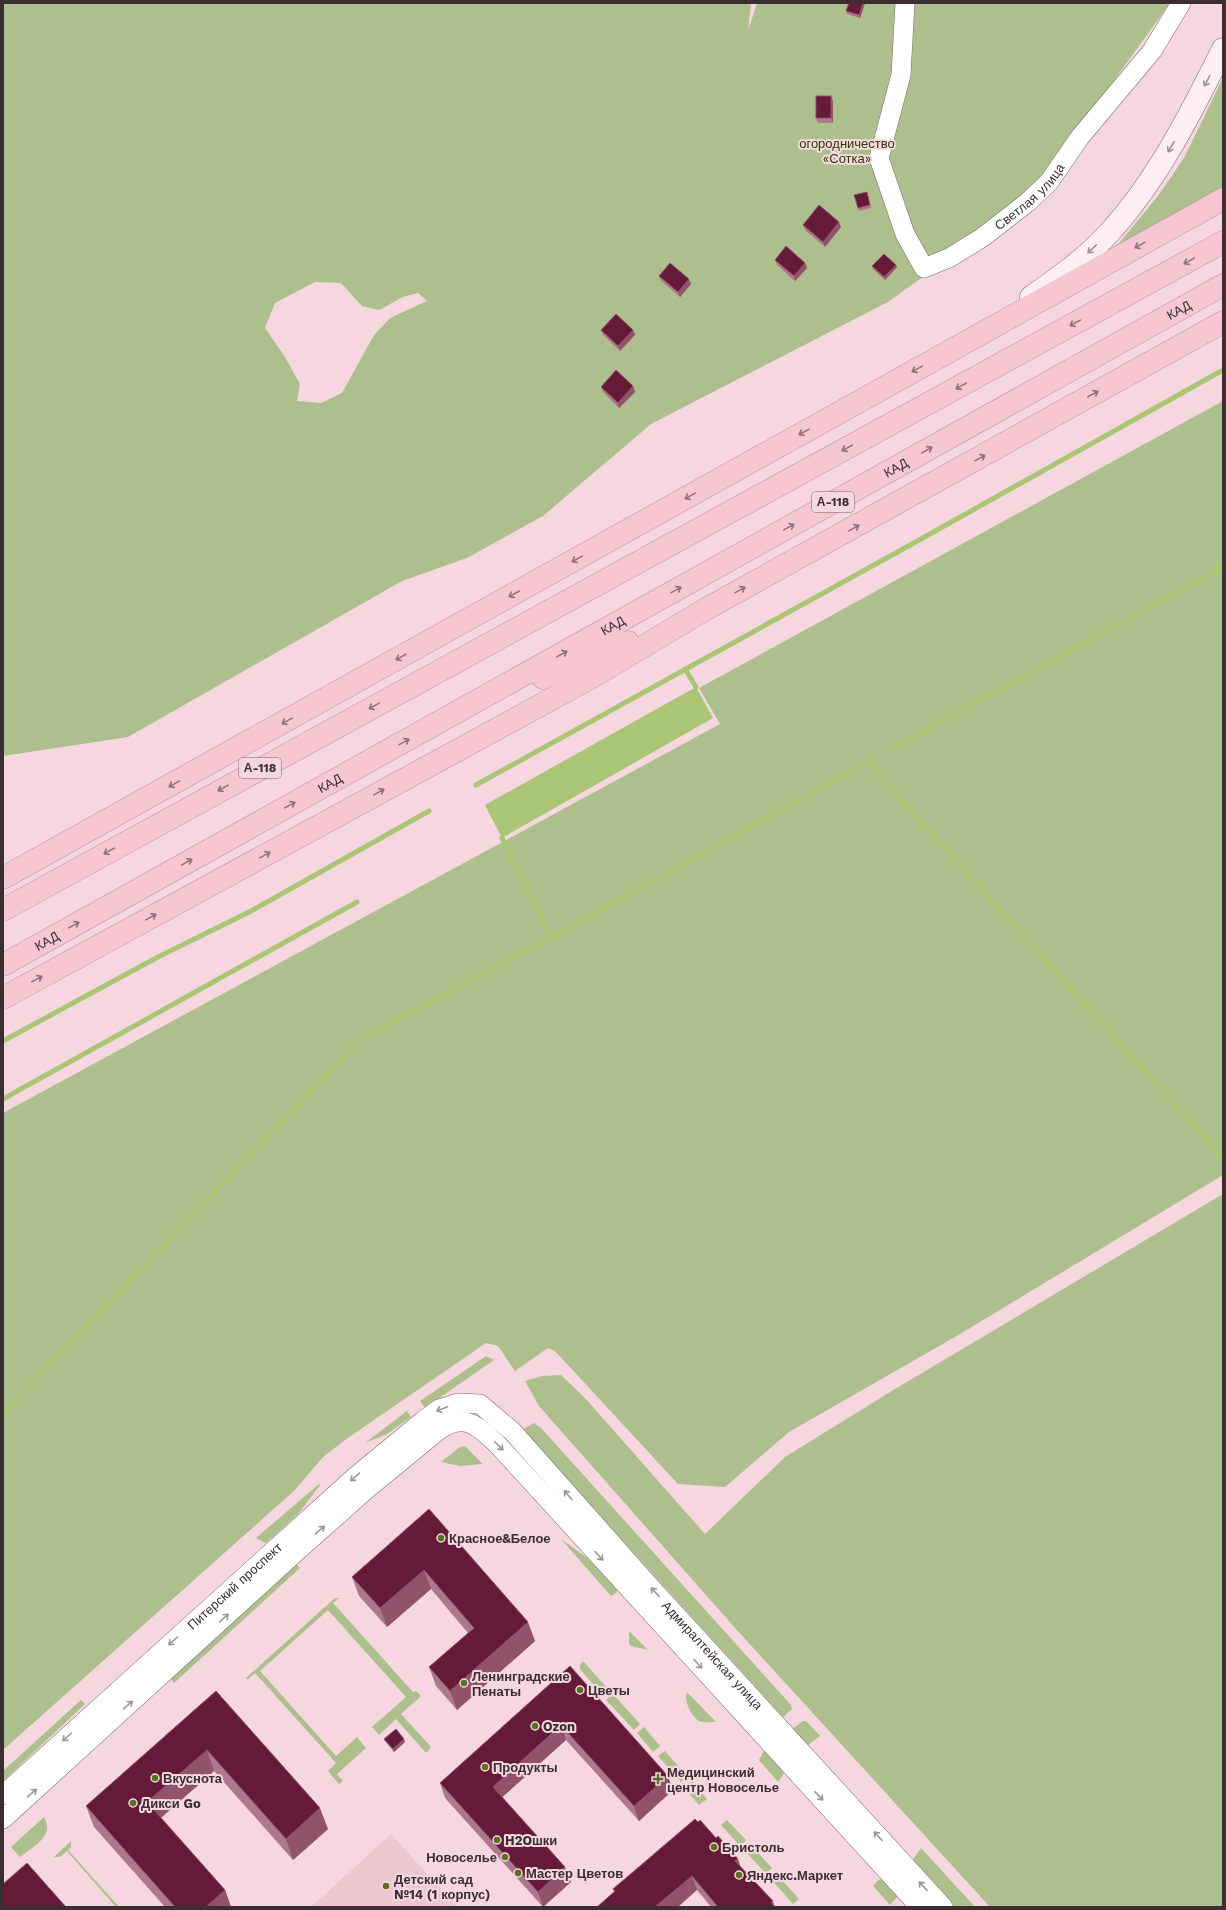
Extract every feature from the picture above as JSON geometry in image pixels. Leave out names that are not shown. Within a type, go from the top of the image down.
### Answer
[{"type":"highway","points":[[3,878],[1223,199]]},
{"type":"highway","name":"А-118","points":[[3,910],[75,869],[1223,242]]},
{"type":"highway","name":"КАД","points":[[3,965],[1223,285]]},
{"type":"highway","points":[[3,998],[594,676],[706,609],[1223,322]]},
{"type":"highway","points":[[443,721],[706,609]]},
{"type":"highway","points":[[3,902],[75,869]]},
{"type":"main road","points":[[964,343],[1074,267],[1108,234],[1129,209],[1167,153],[1191,113],[1223,49]]},
{"type":"street","name":"Светлая улица","points":[[905,3],[901,75],[879,158],[906,234],[924,268],[948,258],[999,225],[1050,182],[1080,137],[1152,51],[1181,3]]},
{"type":"street","name":"Питерский проспект","points":[[3,1795],[356,1476],[411,1430],[439,1410],[458,1403],[480,1404]]},
{"type":"street","name":"Адмиралтейская улица","points":[[480,1404],[513,1432],[645,1582],[943,1907]]},
{"type":"street","name":"Питерский проспект","points":[[3,1819],[367,1489],[439,1430],[458,1421],[469,1422]]},
{"type":"street","name":"Адмиралтейская улица","points":[[469,1422],[484,1432],[498,1445],[920,1907]]},
{"type":"shaded area","points":[[696,687],[713,718],[502,838],[485,805]]},
{"type":"shaded area","name":"Детский сад №14 (1 корпус)","points":[[391,1834],[457,1907],[311,1907]]},
{"type":"green space","name":"огородничество «Сотка»","points":[[3,3],[751,3],[748,31],[757,3],[1170,3],[1047,173],[949,258],[888,302],[651,424],[543,516],[467,558],[402,581],[128,737],[3,756]],"holes":[[[315,282],[341,283],[362,306],[379,310],[403,297],[418,293],[427,301],[390,318],[374,335],[342,393],[321,403],[297,401],[300,384],[285,357],[265,328],[275,303]]]},
{"type":"green space","points":[[1223,78],[1223,192],[1111,253],[1158,196],[1184,158]]},
{"type":"green space","points":[[1223,401],[1223,1175],[960,1334],[789,1432],[725,1487],[678,1484],[555,1351],[548,1348],[515,1371],[498,1346],[486,1343],[345,1440],[323,1457],[295,1490],[3,1750],[3,1113],[720,724],[699,688]]},
{"type":"green space","points":[[1223,1194],[1223,1907],[990,1907],[736,1629],[539,1406],[525,1381],[542,1376],[561,1375],[585,1398],[705,1534],[785,1457],[890,1392]]},
{"type":"green space","points":[[486,1356],[494,1360],[425,1408],[420,1401]]},
{"type":"green space","points":[[407,1411],[411,1417],[387,1434],[365,1443]]},
{"type":"green space","points":[[534,1423],[541,1428],[791,1705],[792,1709],[783,1717],[522,1430]]},
{"type":"green space","points":[[465,1446],[483,1464],[460,1466],[441,1462],[460,1447]]},
{"type":"green space","points":[[319,1484],[320,1485],[299,1513],[266,1543],[256,1538]]},
{"type":"green space","points":[[561,1539],[586,1557],[618,1588],[616,1593],[611,1596]]},
{"type":"green space","points":[[295,1563],[300,1568],[174,1683],[170,1677]]},
{"type":"green space","points":[[335,1598],[339,1598],[333,1603],[413,1692],[416,1691],[421,1696],[401,1714],[431,1747],[426,1753],[396,1719],[379,1735],[372,1727],[406,1697],[328,1610],[260,1671],[336,1756],[357,1737],[366,1748],[337,1774],[343,1781],[339,1784],[328,1771],[336,1763],[255,1673],[247,1680],[246,1678]]},
{"type":"green space","points":[[629,1631],[648,1650],[631,1646],[629,1644]]},
{"type":"green space","points":[[583,1661],[608,1689],[601,1694],[580,1669],[580,1665]]},
{"type":"green space","points":[[687,1692],[716,1722],[703,1722],[696,1719],[687,1704]]},
{"type":"green space","points":[[613,1694],[640,1724],[634,1730],[606,1700]]},
{"type":"green space","points":[[81,1700],[85,1704],[3,1781],[3,1771]]},
{"type":"green space","points":[[803,1721],[806,1721],[820,1736],[808,1745],[792,1729]]},
{"type":"green space","points":[[644,1727],[660,1746],[653,1752],[637,1733]]},
{"type":"green space","points":[[665,1751],[687,1776],[681,1782],[658,1756]]},
{"type":"green space","points":[[764,1751],[784,1771],[778,1782],[759,1760]]},
{"type":"green space","points":[[692,1781],[707,1799],[699,1805],[684,1788]]},
{"type":"green space","points":[[44,1817],[47,1824],[45,1835],[37,1845],[20,1857],[11,1847]]},
{"type":"green space","points":[[727,1820],[746,1840],[740,1846],[721,1825]]},
{"type":"green space","points":[[71,1841],[71,1847],[68,1850],[119,1907],[116,1907],[67,1851],[60,1857],[54,1857]]},
{"type":"green space","points":[[752,1846],[772,1868],[766,1874],[745,1851]]},
{"type":"green space","points":[[921,1848],[975,1907],[955,1907],[912,1861]]},
{"type":"green space","points":[[775,1872],[799,1899],[793,1904],[769,1877]]},
{"type":"green space","points":[[882,1879],[898,1896],[890,1905],[873,1886],[877,1881]]},
{"type":"building","points":[[849,3],[863,3],[859,15],[846,11]]},
{"type":"building","points":[[816,96],[831,96],[831,118],[816,118]]},
{"type":"building","points":[[867,192],[870,205],[858,208],[854,195]]},
{"type":"building","points":[[819,205],[839,222],[823,242],[803,225]]},
{"type":"building","points":[[786,246],[805,263],[794,276],[775,260]]},
{"type":"building","points":[[884,254],[896,265],[884,277],[872,266]]},
{"type":"building","points":[[670,263],[689,279],[678,292],[659,276]]},
{"type":"building","points":[[616,314],[633,330],[618,346],[601,330]]},
{"type":"building","points":[[616,370],[633,386],[618,403],[601,387]]},
{"type":"building","points":[[429,1509],[528,1622],[450,1691],[429,1667],[474,1628],[424,1570],[380,1608],[352,1577]]},
{"type":"building","points":[[570,1666],[668,1776],[634,1806],[561,1725],[493,1787],[565,1867],[538,1892],[440,1783]]},
{"type":"building","points":[[216,1691],[320,1808],[286,1839],[207,1750],[147,1802],[225,1890],[206,1907],[175,1907],[86,1806]]},
{"type":"building","points":[[396,1729],[404,1739],[393,1749],[384,1739]]},
{"type":"building","points":[[695,1819],[698,1822],[700,1820],[716,1838],[718,1836],[738,1859],[735,1861],[773,1901],[771,1902],[775,1907],[718,1907],[692,1876],[655,1907],[597,1907],[615,1891],[613,1889]]},
{"type":"building","points":[[27,1863],[66,1907],[3,1907],[3,1884]]},
{"type":"waterway","points":[[476,785],[1223,370]]},
{"type":"waterway","points":[[890,750],[1223,567]]},
{"type":"waterway","points":[[685,669],[696,687]]},
{"type":"waterway","points":[[3,1413],[361,1039],[551,938],[874,758]]},
{"type":"waterway","points":[[867,761],[1223,1158]]},
{"type":"waterway","points":[[3,1041],[156,958],[251,911],[429,811]]},
{"type":"waterway","points":[[502,838],[551,938]]},
{"type":"waterway","points":[[3,1099],[357,902]]},
{"type":"place","name":"Красное&Белое","points":[[441,1538]]},
{"type":"place","name":"Ленинградские Пенаты","points":[[464,1683]]},
{"type":"place","name":"Цветы","points":[[580,1690]]},
{"type":"place","name":"Ozon","points":[[535,1726]]},
{"type":"place","name":"Продукты","points":[[485,1767]]},
{"type":"place","name":"Вкуснота","points":[[155,1778]]},
{"type":"place","name":"Медицинский центр Новоселье","points":[[658,1779]]},
{"type":"place","name":"Дикси Go","points":[[133,1803]]},
{"type":"place","name":"H2Oшки","points":[[497,1840]]},
{"type":"place","name":"Бристоль","points":[[714,1847]]},
{"type":"place","name":"Новоселье","points":[[505,1857]]},
{"type":"place","name":"Мастер Цветов","points":[[518,1873]]},
{"type":"place","name":"Яндекс.Маркет","points":[[739,1875]]},
{"type":"place","name":"Детский сад №14 (1 корпус)","points":[[386,1886]]}]
